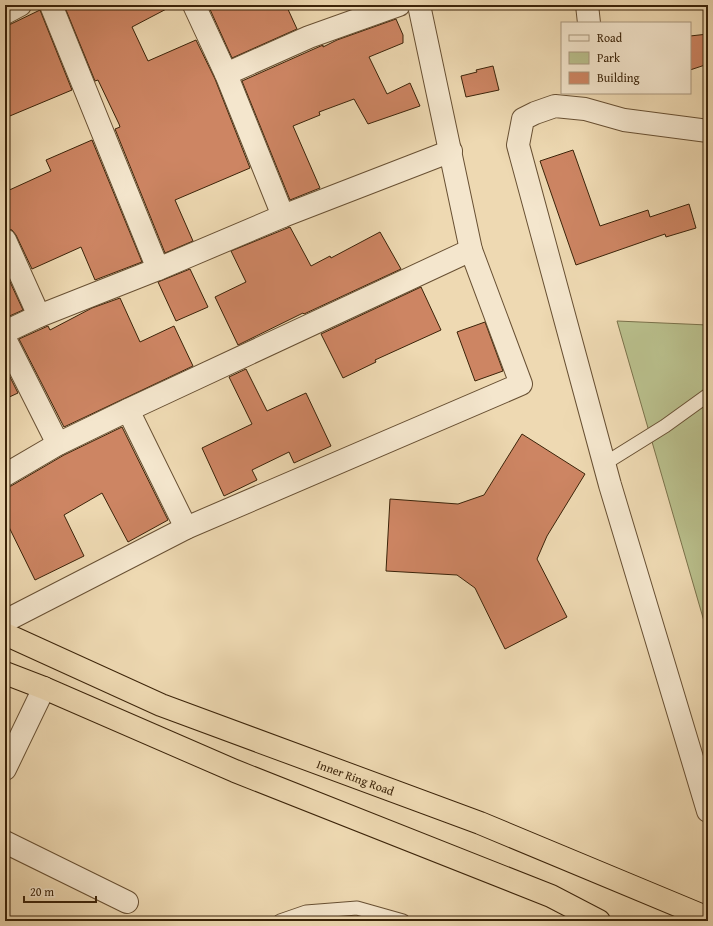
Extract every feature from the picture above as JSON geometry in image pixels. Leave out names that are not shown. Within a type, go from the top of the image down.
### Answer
[{"type":"highway","name":"Inner Ring Road","points":[[5,634],[161,705],[480,823],[708,918]]},
{"type":"highway","points":[[5,673],[44,688],[235,771],[551,896],[599,921]]},
{"type":"street","points":[[5,13],[20,5]]},
{"type":"street","points":[[51,5],[158,269]]},
{"type":"street","points":[[194,5],[226,74],[283,216]]},
{"type":"street","points":[[226,74],[310,37],[399,5]]},
{"type":"street","points":[[5,621],[186,528],[521,384],[471,250],[419,5]]},
{"type":"street","points":[[587,5],[590,22]]},
{"type":"street","points":[[706,802],[604,464],[518,144],[523,119],[555,106],[586,109],[624,120],[708,131]]},
{"type":"street","points":[[5,332],[39,316],[158,269],[283,216],[451,152]]},
{"type":"street","points":[[5,240],[39,316]]},
{"type":"street","points":[[5,475],[58,444],[128,410],[471,250]]},
{"type":"street","points":[[5,339],[58,444]]},
{"type":"street","points":[[128,410],[186,528]]},
{"type":"street","points":[[5,769],[44,688]]},
{"type":"street","points":[[5,842],[127,902]]},
{"type":"lane","points":[[604,464],[665,426],[708,395]]},
{"type":"lane","points":[[280,921],[306,912],[357,908],[403,921]]},
{"type":"green space","points":[[617,321],[708,325],[708,635]]},
{"type":"building","points":[[64,5],[174,5],[132,27],[148,61],[196,40],[215,79],[250,168],[175,200],[193,241],[165,253],[115,129],[120,127],[119,124],[98,80],[95,81]]},
{"type":"building","points":[[208,5],[286,5],[297,29],[232,58]]},
{"type":"building","points":[[40,10],[72,90],[5,118],[5,25],[11,24]]},
{"type":"building","points":[[396,19],[403,35],[403,43],[369,57],[387,94],[410,83],[420,106],[368,124],[354,99],[319,112],[320,115],[293,126],[320,188],[290,200],[242,81],[323,45],[323,47],[337,40]]},
{"type":"building","points":[[708,34],[708,64],[691,70],[691,36]]},
{"type":"building","points":[[493,66],[499,90],[466,97],[461,76],[477,72],[476,70]]},
{"type":"building","points":[[92,140],[142,262],[95,280],[81,247],[32,269],[16,235],[12,230],[5,228],[5,192],[51,171],[46,160]]},
{"type":"building","points":[[573,150],[600,226],[648,210],[650,217],[689,204],[696,228],[666,237],[665,234],[576,265],[540,161]]},
{"type":"building","points":[[290,227],[311,266],[330,256],[331,258],[380,232],[401,269],[304,314],[303,313],[238,345],[215,297],[246,282],[231,251]]},
{"type":"building","points":[[190,269],[208,307],[176,321],[158,282]]},
{"type":"building","points":[[5,271],[23,310],[5,318]]},
{"type":"building","points":[[421,287],[441,330],[375,360],[376,362],[343,378],[321,334]]},
{"type":"building","points":[[120,298],[140,342],[174,326],[193,366],[64,427],[19,339],[48,326],[50,330],[92,308]]},
{"type":"building","points":[[485,322],[503,371],[475,381],[457,332]]},
{"type":"building","points":[[5,367],[18,393],[5,399]]},
{"type":"building","points":[[246,369],[267,411],[306,393],[331,446],[294,463],[289,452],[252,470],[257,480],[224,496],[202,448],[252,424],[229,377]]},
{"type":"building","points":[[122,427],[168,520],[128,542],[102,493],[64,515],[84,556],[35,580],[5,519],[5,487],[11,486],[64,455]]},
{"type":"building","points":[[522,434],[585,474],[547,536],[537,559],[567,617],[505,649],[475,588],[457,575],[386,571],[390,499],[458,504],[484,495]]}]
